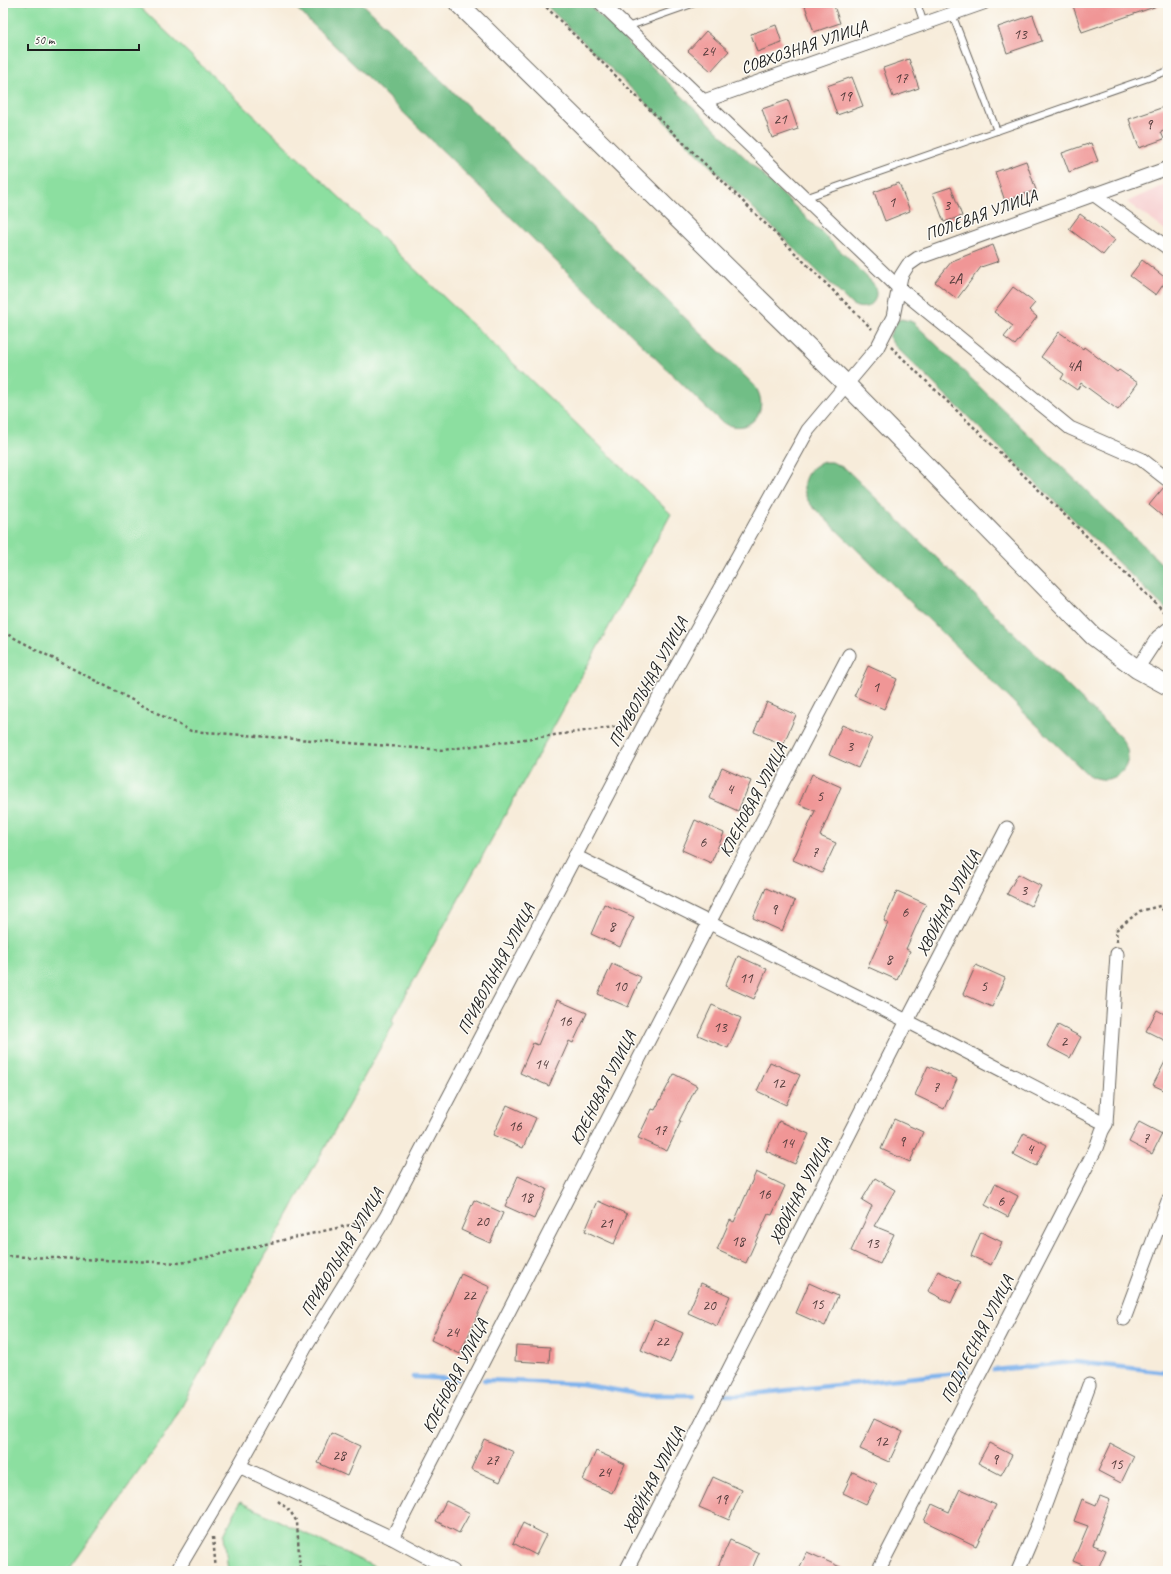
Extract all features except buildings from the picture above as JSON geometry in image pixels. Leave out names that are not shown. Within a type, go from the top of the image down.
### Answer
[{"type":"street","points":[[458,3],[847,385],[1093,636],[1137,669],[1167,684]]},
{"type":"street","points":[[601,3],[900,289],[1070,428],[1141,459],[1168,480]]},
{"type":"street","name":"СОВХОЗНАЯ УЛИЦА","points":[[704,101],[983,3]]},
{"type":"street","name":"ПОЛЕВАЯ УЛИЦА","points":[[882,338],[893,317],[902,276],[908,265],[918,258],[1168,168]]},
{"type":"street","points":[[1093,194],[1168,248]]},
{"type":"street","name":"ПРИВОЛЬНАЯ УЛИЦА","points":[[177,1571],[239,1466],[305,1348],[386,1217],[645,723],[808,430],[877,348],[882,338]]},
{"type":"street","points":[[1137,669],[1158,637],[1168,629]]},
{"type":"street","name":"КЛЕНОВАЯ УЛИЦА","points":[[392,1538],[708,923],[849,655]]},
{"type":"street","name":"ХВОЙНАЯ УЛИЦА","points":[[626,1571],[1007,828]]},
{"type":"street","points":[[575,856],[907,1021],[1106,1124],[1117,954]]},
{"type":"street","name":"ПОДЛЕСНАЯ УЛИЦА","points":[[878,1571],[1088,1162],[1106,1124]]},
{"type":"street","points":[[1124,1319],[1168,1201]]},
{"type":"street","points":[[1018,1571],[1038,1524],[1089,1385]]},
{"type":"street","points":[[239,1466],[392,1538],[453,1571]]},
{"type":"lane","points":[[626,27],[695,3]]},
{"type":"lane","points":[[917,3],[924,24]]},
{"type":"lane","points":[[952,14],[997,131]]},
{"type":"lane","points":[[805,198],[1168,71]]},
{"type":"path","points":[[542,3],[882,338],[1168,615]]},
{"type":"path","points":[[3,632],[191,731],[443,750],[645,723]]},
{"type":"path","points":[[1117,954],[1116,930],[1140,911],[1160,906],[1168,917]]},
{"type":"path","points":[[3,1256],[181,1263],[386,1217]]},
{"type":"path","points":[[274,1498],[290,1511],[296,1522],[300,1571]]},
{"type":"path","points":[[211,1512],[216,1571]]},
{"type":"shaded area","points":[[1168,183],[1168,232],[1127,202]]},
{"type":"green space","points":[[3,3],[136,3],[671,514],[392,1020],[394,1023],[171,1426],[68,1571],[3,1571]]},
{"type":"green space","points":[[291,3],[362,3],[754,385],[759,395],[761,404],[759,413],[754,420],[747,425],[739,427],[729,425],[719,420]]},
{"type":"green space","points":[[544,3],[587,3],[872,282],[876,294],[872,304],[863,308],[851,304]]},
{"type":"green space","points":[[901,319],[914,323],[1168,570],[1168,611],[894,345],[889,337],[897,321]]},
{"type":"green space","points":[[824,462],[832,462],[846,469],[1121,738],[1126,748],[1128,757],[1126,766],[1121,772],[1114,777],[1106,779],[1096,778],[1086,773],[811,505],[805,492],[805,480],[811,469]]},
{"type":"green space","points":[[240,1502],[383,1571],[228,1571],[224,1535]]},
{"type":"waterway","points":[[994,1370],[1075,1362],[1168,1372]]},
{"type":"waterway","points":[[720,1395],[740,1395],[966,1372]]},
{"type":"waterway","points":[[413,1377],[458,1379]]},
{"type":"waterway","points":[[484,1380],[582,1384],[643,1395],[694,1395]]}]
